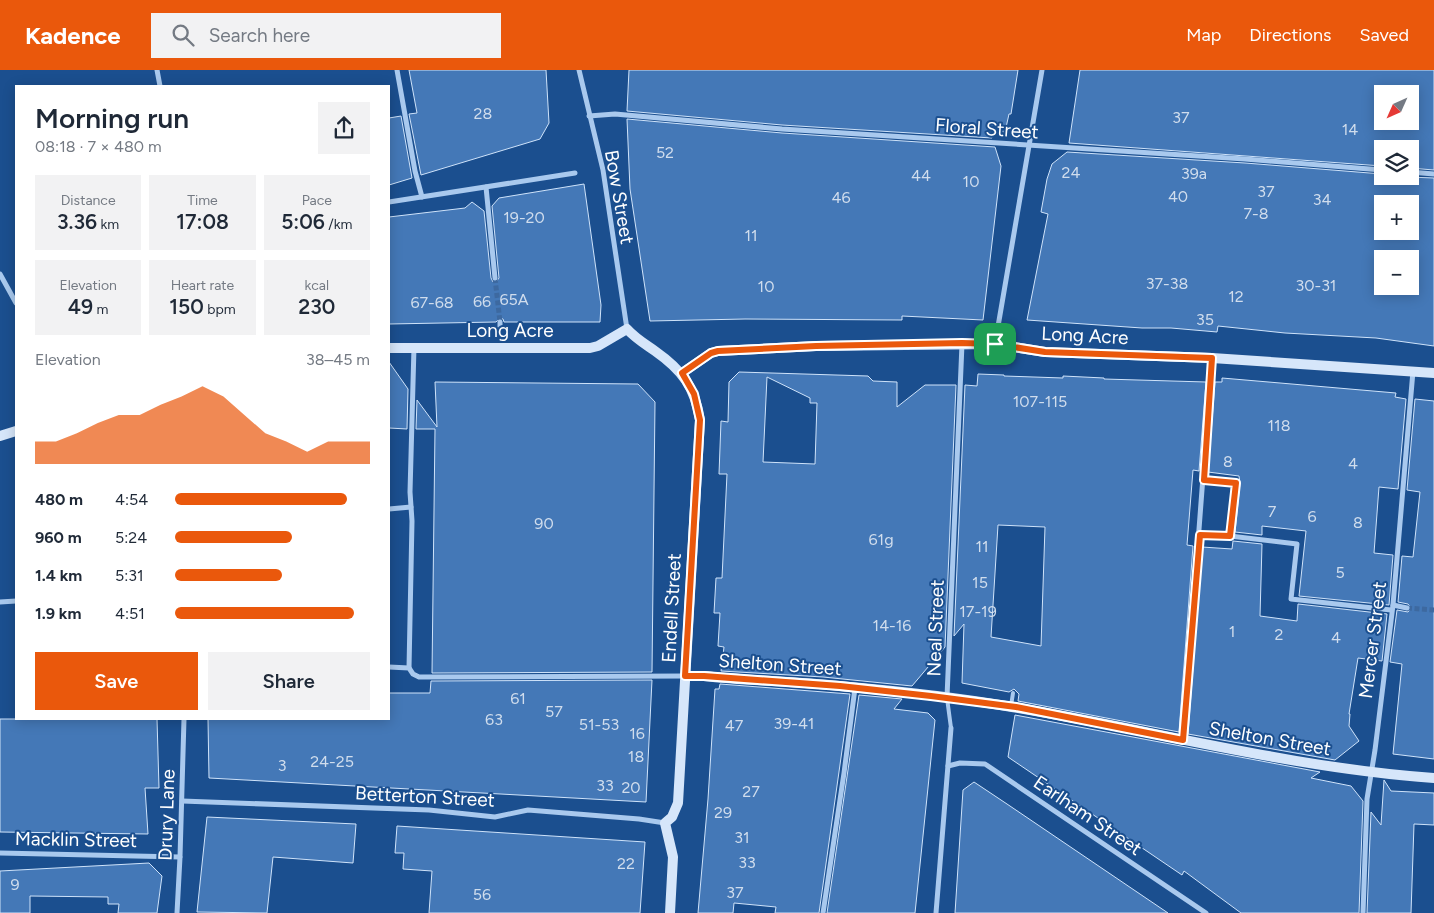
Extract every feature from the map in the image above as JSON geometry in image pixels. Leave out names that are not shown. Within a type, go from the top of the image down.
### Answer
[{"type":"main road","name":"Long Acre","points":[[390,348],[590,348],[598,346],[627,330]]},
{"type":"main road","name":"Endell Street","points":[[627,330],[682,373],[694,394],[700,420],[678,803],[672,817],[665,823]]},
{"type":"main road","name":"Long Acre","points":[[682,373],[711,353],[718,351],[816,346],[962,343],[995,344],[1045,352],[1212,358],[1434,374]]},
{"type":"main road","points":[[0,436],[15,431]]},
{"type":"main road","name":"Shelton Street","points":[[685,676],[855,687],[1011,706],[1183,740],[1371,773],[1434,778]]},
{"type":"main road","points":[[665,823],[673,857],[670,913]]},
{"type":"street","points":[[157,70],[160,85]]},
{"type":"street","points":[[397,70],[415,171],[422,197]]},
{"type":"street","name":"Bow Street","points":[[579,70],[602,170],[627,330]]},
{"type":"street","points":[[995,344],[1042,70]]},
{"type":"street","name":"Floral Street","points":[[589,116],[615,114],[792,130],[1245,158],[1374,169]]},
{"type":"street","points":[[390,202],[575,173]]},
{"type":"street","points":[[1419,173],[1434,174]]},
{"type":"street","points":[[486,186],[495,278]]},
{"type":"street","points":[[0,274],[15,301]]},
{"type":"street","name":"Neal Street","points":[[947,698],[962,343]]},
{"type":"street","points":[[409,668],[414,347]]},
{"type":"street","points":[[1183,740],[1212,358]]},
{"type":"street","name":"Mercer Street","points":[[1363,913],[1367,799],[1392,607],[1413,371]]},
{"type":"street","points":[[1204,480],[1236,483],[1230,536]]},
{"type":"street","points":[[390,510],[411,507]]},
{"type":"street","points":[[1200,535],[1230,536],[1297,544],[1291,599],[1407,608]]},
{"type":"street","points":[[0,602],[15,600]]},
{"type":"street","name":"Shelton Street","points":[[390,666],[409,668],[413,674],[419,676],[685,676]]},
{"type":"street","points":[[823,913],[855,687]]},
{"type":"street","name":"Drury Lane","points":[[177,913],[184,720]]},
{"type":"street","name":"Neal Street","points":[[936,913],[951,728]]},
{"type":"street","name":"Earlham Street","points":[[948,766],[960,763],[985,764],[1206,913]]},
{"type":"street","name":"Betterton Street","points":[[182,801],[429,810],[495,817],[528,810],[640,819],[665,823]]},
{"type":"street","name":"Macklin Street","points":[[0,853],[180,857]]},
{"type":"lane","points":[[1011,706],[1013,693]]},
{"type":"lane","name":"Neal Street","points":[[947,698],[951,728]]},
{"type":"building","points":[[409,70],[546,70],[549,123],[540,139],[421,175],[409,114],[417,113]]},
{"type":"building","points":[[629,70],[1018,70],[1011,114],[1009,114],[1005,132],[989,130],[992,138],[782,125],[627,111]]},
{"type":"building","points":[[1080,70],[1434,70],[1434,170],[1419,169],[1419,140],[1374,140],[1374,165],[1069,143]]},
{"type":"building","points":[[401,116],[412,178],[390,185],[390,118]]},
{"type":"building","points":[[627,119],[782,133],[995,147],[1001,166],[983,320],[902,316],[902,320],[745,319],[650,321],[630,189]]},
{"type":"building","points":[[1067,152],[1374,173],[1374,185],[1419,185],[1419,177],[1434,178],[1434,346],[1376,338],[1285,333],[1218,326],[1217,332],[1027,320],[1048,214],[1041,212],[1047,179],[1052,164]]},
{"type":"building","points":[[584,184],[601,305],[600,322],[504,322],[500,318],[496,322],[390,324],[390,217],[465,208],[472,202],[484,211],[491,278],[493,282],[496,282],[499,278],[492,206],[499,198]]},
{"type":"building","points":[[390,363],[408,389],[407,429],[390,428]]},
{"type":"building","points":[[739,372],[868,376],[873,381],[897,382],[897,407],[925,385],[956,385],[945,647],[912,686],[823,677],[721,671],[724,647],[718,646],[720,613],[714,613],[716,578],[722,578],[727,474],[719,474],[721,421],[728,422],[729,382]],"holes":[[[767,377],[810,398],[810,403],[817,403],[815,464],[763,462]]]},
{"type":"building","points":[[978,374],[1206,382],[1199,471],[1193,470],[1187,545],[1193,546],[1179,732],[1018,701],[1019,694],[1014,689],[1009,692],[962,683],[964,624],[954,636],[965,385],[977,386]],"holes":[[[998,525],[1045,527],[1041,646],[991,637]]]},
{"type":"building","points":[[1222,378],[1396,393],[1395,397],[1406,399],[1398,489],[1379,487],[1374,553],[1393,555],[1389,605],[1299,596],[1306,531],[1262,526],[1262,535],[1235,532],[1239,476],[1208,472],[1215,382],[1222,382]]},
{"type":"building","points":[[435,382],[638,384],[655,402],[652,672],[432,673],[435,429],[416,429],[417,400],[437,427]]},
{"type":"building","points":[[1415,399],[1434,401],[1434,759],[1393,754],[1402,664],[1390,662],[1397,610],[1408,612],[1411,608],[1408,604],[1398,602],[1402,556],[1413,557],[1420,492],[1407,490]]},
{"type":"building","points":[[1233,541],[1262,544],[1260,616],[1297,621],[1298,604],[1387,614],[1382,661],[1358,658],[1349,714],[1349,726],[1359,741],[1335,760],[1188,734],[1202,547],[1232,549]]},
{"type":"building","points":[[652,680],[646,802],[209,778],[208,720],[390,720],[390,693],[430,693],[431,681]]},
{"type":"building","points":[[720,684],[850,694],[819,913],[775,913],[776,907],[734,903],[733,913],[698,913],[715,689],[719,689]]},
{"type":"building","points":[[859,695],[902,699],[894,709],[928,713],[935,720],[915,913],[827,913]]},
{"type":"building","points":[[1015,715],[1320,772],[1311,778],[1351,786],[1363,801],[1359,913],[1241,913],[1184,871],[1182,875],[1008,757]]},
{"type":"building","points":[[0,719],[157,720],[159,788],[145,788],[148,834],[0,832]]},
{"type":"building","points":[[1384,780],[1391,791],[1434,793],[1434,825],[1414,824],[1411,913],[1367,913],[1371,812],[1381,825]]},
{"type":"building","points":[[974,782],[1168,913],[955,913],[963,790]]},
{"type":"building","points":[[207,817],[356,824],[353,863],[273,857],[267,913],[197,912]]},
{"type":"building","points":[[397,826],[645,842],[640,913],[429,913],[432,871],[403,869],[404,853],[395,853]]},
{"type":"building","points":[[149,863],[162,876],[157,913],[118,913],[119,904],[108,904],[108,897],[30,896],[30,913],[0,913],[0,871]]},
{"type":"tunnel","points":[[495,278],[500,322]]},
{"type":"tunnel","points":[[1407,608],[1434,610]]},
{"type":"route","points":[[995,344],[1045,352],[1212,358],[1204,480],[1236,483],[1230,536],[1200,535],[1183,740],[1016,707],[931,696],[840,686],[685,676],[700,420],[694,394],[682,373],[711,353],[718,351],[816,346],[995,344]]}]
